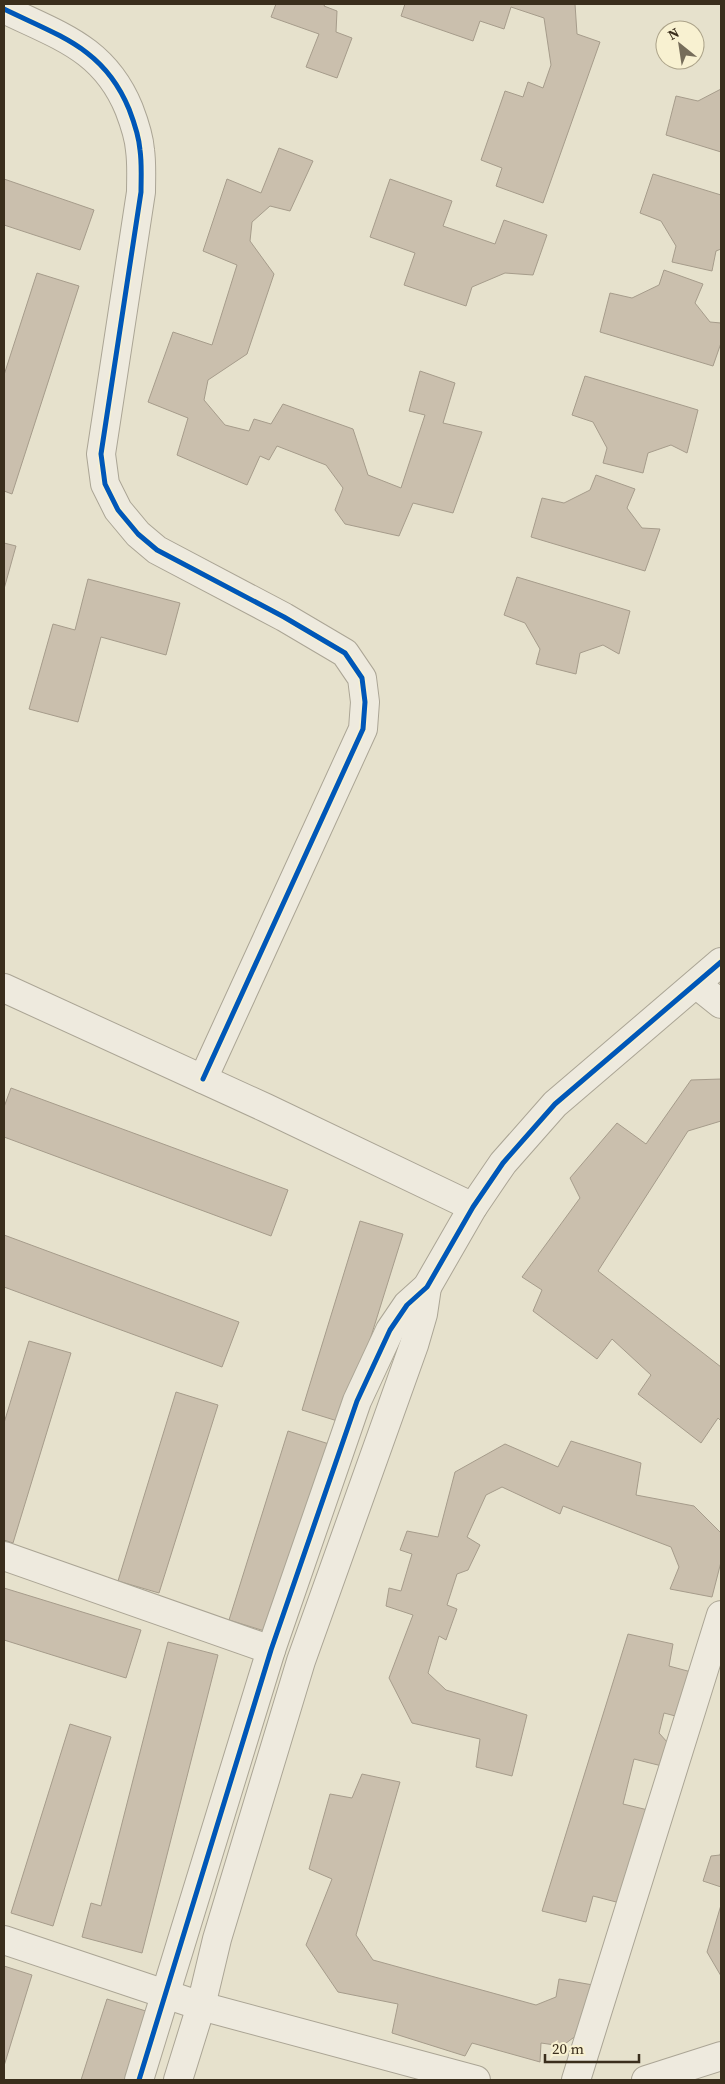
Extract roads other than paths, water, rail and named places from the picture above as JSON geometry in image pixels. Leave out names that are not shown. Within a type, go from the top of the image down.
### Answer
[{"type":"street","points":[[4,9],[74,43],[98,60],[120,86],[134,122],[138,140],[141,192],[102,454],[105,484],[118,510],[138,534],[157,550],[284,617],[345,653],[362,678],[365,702],[363,729],[203,1079]]},
{"type":"street","points":[[139,2080],[272,1650],[357,1401],[390,1330],[407,1305],[427,1287],[473,1207],[503,1163],[555,1104],[721,962]]},
{"type":"street","points":[[696,984],[721,1004]]},
{"type":"street","points":[[4,988],[203,1079],[473,1207]]},
{"type":"street","points":[[178,2080],[301,1662],[414,1344],[423,1314],[427,1287]]},
{"type":"street","points":[[4,1556],[272,1650]]},
{"type":"street","points":[[576,2080],[721,1615]]},
{"type":"street","points":[[4,1940],[201,2006],[476,2080]]},
{"type":"street","points":[[646,2080],[721,2056]]}]
